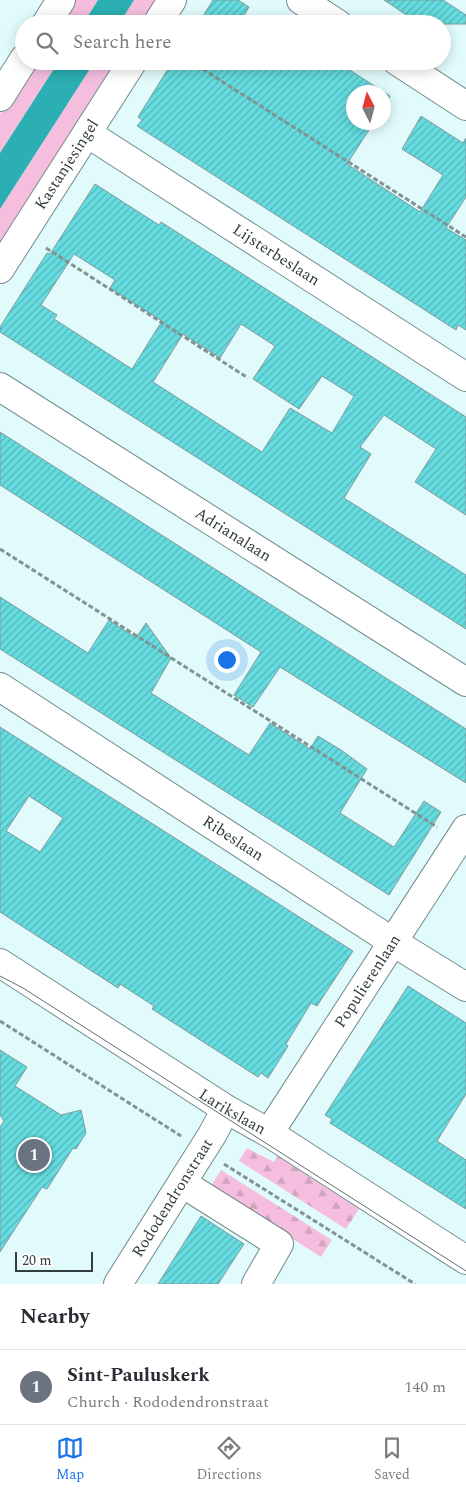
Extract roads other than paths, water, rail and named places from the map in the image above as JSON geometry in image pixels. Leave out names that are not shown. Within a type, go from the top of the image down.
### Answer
[{"type":"street","points":[[52,15],[61,0]]},
{"type":"street","points":[[162,15],[172,0]]},
{"type":"street","points":[[301,0],[324,15]]},
{"type":"street","points":[[2,88],[16,70]]},
{"type":"street","name":"Kastanjesingel","points":[[0,269],[127,70]]},
{"type":"street","points":[[411,70],[466,106]]},
{"type":"street","name":"Lijsterbeslaan","points":[[87,134],[466,377]]},
{"type":"street","name":"Adrianalaan","points":[[0,387],[466,682]]},
{"type":"street","name":"Ribeslaan","points":[[0,688],[466,987]]},
{"type":"street","name":"Populierenlaan","points":[[269,1133],[462,835]]},
{"type":"street","name":"Larikslaan","points":[[0,963],[226,1109],[269,1133],[466,1260]]},
{"type":"street","name":"Rododendronstraat","points":[[118,1284],[212,1135],[226,1109]]},
{"type":"street","points":[[182,1182],[279,1244],[256,1284]]},
{"type":"water","points":[[98,0],[134,0],[125,15],[89,15]]},
{"type":"water","points":[[53,70],[89,70],[0,209],[0,153]]},
{"type":"tram line","points":[[0,976],[23,988],[466,1271]]},
{"type":"place","name":"Sint-Pauluskerk","points":[[34,1155]]}]
